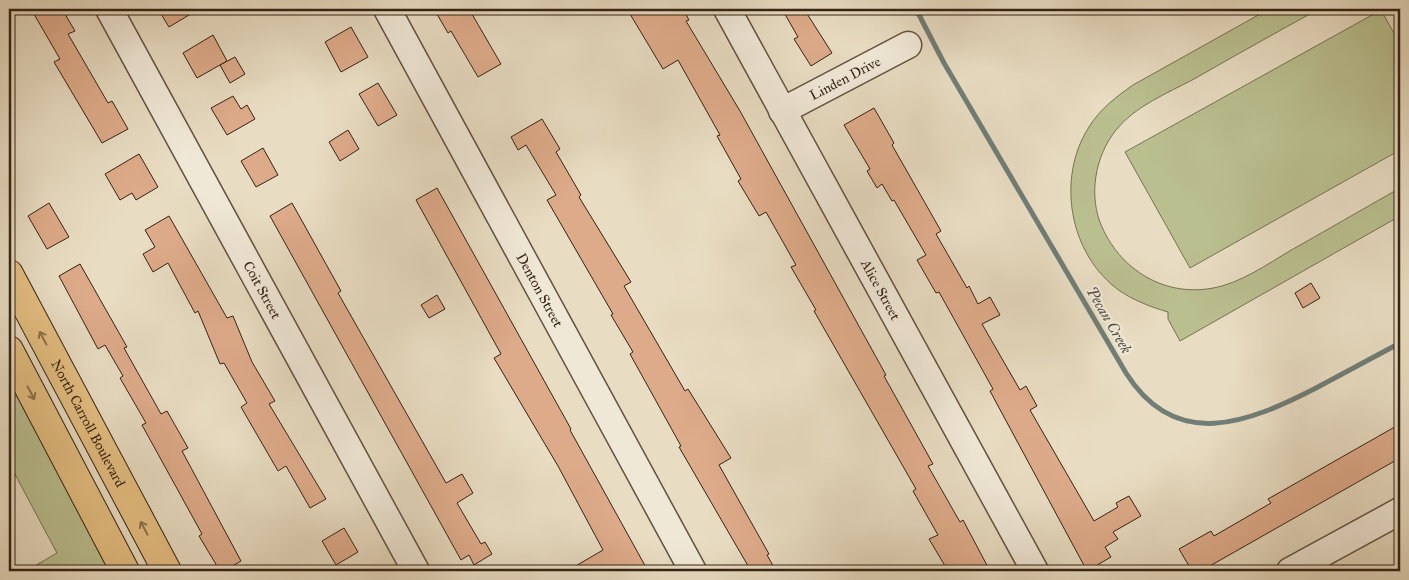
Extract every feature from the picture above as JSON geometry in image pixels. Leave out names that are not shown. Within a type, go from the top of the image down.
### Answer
[{"type":"main road","name":"North Carroll Boulevard","points":[[9,274],[167,571]]},
{"type":"main road","points":[[9,350],[125,571]]},
{"type":"street","name":"Coit Street","points":[[109,9],[416,571]]},
{"type":"street","name":"Denton Street","points":[[387,9],[693,571]]},
{"type":"street","name":"Alice Street","points":[[727,9],[1035,571]]},
{"type":"street","name":"Linden Drive","points":[[782,111],[908,45]]},
{"type":"street","points":[[1290,571],[1400,511]]},
{"type":"green space","points":[[1269,9],[1319,9],[1142,107],[1124,121],[1109,140],[1103,152],[1096,177],[1095,202],[1102,227],[1111,244],[1122,258],[1136,270],[1151,279],[1167,286],[1203,289],[1222,286],[1253,273],[1400,188],[1400,216],[1180,341],[1168,319],[1168,312],[1131,298],[1120,291],[1103,276],[1089,257],[1079,237],[1073,215],[1071,192],[1073,169],[1079,147],[1089,127],[1103,109],[1115,99],[1133,85]]},
{"type":"green space","points":[[1381,10],[1400,44],[1400,150],[1190,268],[1125,152]]},
{"type":"green space","points":[[9,373],[114,571],[26,571],[57,553],[9,463]]},
{"type":"building","points":[[31,9],[62,9],[75,31],[68,34],[108,103],[112,101],[128,129],[102,143],[54,62],[60,59]]},
{"type":"building","points":[[158,9],[199,9],[169,27]]},
{"type":"building","points":[[434,9],[469,9],[501,64],[478,77],[451,31],[448,33]]},
{"type":"building","points":[[627,9],[683,9],[689,20],[686,21],[740,111],[886,375],[884,376],[933,464],[928,466],[960,522],[963,520],[990,571],[948,571],[929,539],[938,535],[913,491],[916,489],[814,311],[816,310],[791,267],[796,265],[766,212],[759,216],[738,181],[741,179],[717,136],[720,135],[678,60],[663,69]]},
{"type":"building","points":[[782,9],[804,9],[832,53],[811,66],[794,39],[798,37]]},
{"type":"building","points":[[351,27],[368,57],[341,72],[325,42]]},
{"type":"building","points":[[213,35],[227,61],[197,78],[183,53]]},
{"type":"building","points":[[235,57],[245,74],[230,83],[220,65]]},
{"type":"building","points":[[378,83],[397,115],[378,126],[359,94]]},
{"type":"building","points":[[233,96],[241,109],[247,105],[255,119],[227,135],[211,108]]},
{"type":"building","points":[[874,108],[894,143],[892,145],[941,231],[936,234],[967,288],[969,286],[978,304],[990,297],[1000,315],[982,324],[1020,390],[1026,386],[1037,406],[1030,410],[1094,521],[1118,507],[1116,503],[1129,496],[1141,516],[1113,532],[1118,539],[1105,547],[1111,557],[1087,571],[990,391],[993,389],[939,292],[936,293],[917,260],[926,255],[894,200],[892,201],[882,184],[877,188],[867,171],[870,169],[844,125]]},
{"type":"building","points":[[542,119],[560,149],[556,152],[581,195],[579,197],[631,282],[624,286],[685,391],[688,389],[731,458],[719,465],[769,554],[767,555],[776,571],[751,571],[679,447],[681,446],[630,354],[633,352],[611,315],[613,314],[547,200],[556,195],[526,145],[518,150],[511,137]]},
{"type":"building","points":[[348,130],[359,149],[340,161],[329,142]]},
{"type":"building","points":[[263,148],[278,175],[256,187],[241,161]]},
{"type":"building","points":[[139,154],[158,187],[136,200],[132,193],[120,200],[105,174]]},
{"type":"building","points":[[437,188],[648,571],[567,571],[603,550],[558,466],[494,358],[501,354],[416,200]]},
{"type":"building","points":[[49,203],[69,237],[47,249],[28,216]]},
{"type":"building","points":[[292,203],[341,291],[338,293],[446,483],[462,474],[473,493],[457,503],[481,544],[485,542],[492,554],[474,565],[469,555],[461,560],[270,216]]},
{"type":"building","points":[[169,216],[227,318],[233,316],[252,362],[275,401],[269,404],[326,499],[310,508],[286,466],[278,471],[241,407],[247,403],[224,363],[220,364],[198,311],[195,313],[168,263],[153,272],[143,254],[155,247],[145,230]]},
{"type":"building","points":[[80,264],[127,347],[124,348],[161,414],[167,411],[188,448],[182,451],[241,561],[224,571],[220,571],[199,536],[202,534],[142,425],[146,423],[120,378],[123,376],[105,345],[98,349],[59,276]]},
{"type":"building","points":[[1311,283],[1320,298],[1303,308],[1295,293]]},
{"type":"building","points":[[437,295],[445,309],[429,318],[421,305]]},
{"type":"building","points":[[1400,424],[1400,458],[1201,571],[1192,571],[1179,549],[1211,531],[1214,536],[1271,503],[1268,499]]},
{"type":"building","points":[[344,528],[358,552],[336,565],[322,541]]},
{"type":"waterway","name":"Pecan Creek","points":[[916,9],[944,63],[1126,373],[1146,398],[1167,414],[1190,422],[1214,423],[1265,412],[1316,388],[1400,343]]}]
